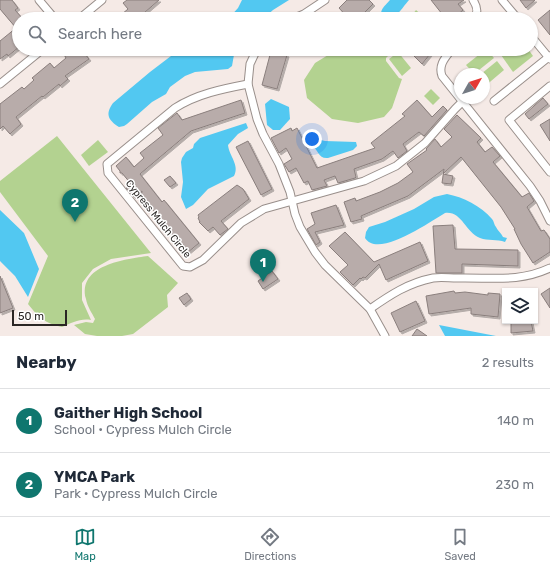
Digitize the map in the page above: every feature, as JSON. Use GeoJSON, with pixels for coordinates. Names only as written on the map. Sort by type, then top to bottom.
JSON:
{"type":"FeatureCollection","features":[{"type":"Feature","properties":{"kind":"street"},"geometry":{"type":"LineString","coordinates":[[40,0],[49,12]]}},
{"type":"Feature","properties":{"kind":"street"},"geometry":{"type":"LineString","coordinates":[[87,12],[102,0]]}},
{"type":"Feature","properties":{"kind":"street"},"geometry":{"type":"LineString","coordinates":[[307,12],[325,0]]}},
{"type":"Feature","properties":{"kind":"street"},"geometry":{"type":"LineString","coordinates":[[472,0],[477,5],[477,12]]}},
{"type":"Feature","properties":{"kind":"street"},"geometry":{"type":"LineString","coordinates":[[502,0],[512,12]]}},
{"type":"Feature","properties":{"kind":"street"},"geometry":{"type":"LineString","coordinates":[[494,101],[550,58],[538,44]]}},
{"type":"Feature","properties":{"kind":"street"},"geometry":{"type":"LineString","coordinates":[[0,84],[34,56]]}},
{"type":"Feature","properties":{"kind":"street"},"geometry":{"type":"LineString","coordinates":[[254,56],[250,64],[248,84],[256,119],[279,164],[300,227],[315,252],[325,265],[370,309],[385,336]]}},
{"type":"Feature","properties":{"kind":"street"},"geometry":{"type":"LineString","coordinates":[[447,56],[441,64],[440,71],[454,92]]}},
{"type":"Feature","properties":{"kind":"street","name":"Cypress Mulch Circle"},"geometry":{"type":"LineString","coordinates":[[248,84],[213,91],[184,102],[109,162],[107,168],[108,173],[178,262],[183,266],[190,267],[203,260],[241,223],[264,209],[292,200],[364,182],[396,166],[425,143],[460,104]]}},
{"type":"Feature","properties":{"kind":"street"},"geometry":{"type":"LineString","coordinates":[[550,86],[509,120],[550,172]]}},
{"type":"Feature","properties":{"kind":"street"},"geometry":{"type":"LineString","coordinates":[[464,104],[530,186],[540,201],[550,221]]}},
{"type":"Feature","properties":{"kind":"street"},"geometry":{"type":"LineString","coordinates":[[370,309],[395,291],[428,279],[510,279],[524,277],[550,268]]}},
{"type":"Feature","properties":{"kind":"green space"},"geometry":{"type":"Polygon","coordinates":[[[326,56],[388,56],[386,61],[399,78],[402,79],[392,108],[384,117],[358,123],[332,119],[307,98],[304,80],[315,63],[326,56]]]}},
{"type":"Feature","properties":{"kind":"green space"},"geometry":{"type":"Polygon","coordinates":[[[393,56],[401,56],[411,68],[402,76],[389,59],[393,56]]]}},
{"type":"Feature","properties":{"kind":"green space"},"geometry":{"type":"Polygon","coordinates":[[[477,56],[492,56],[494,58],[482,68],[469,68],[466,65],[477,56]]]}},
{"type":"Feature","properties":{"kind":"green space"},"geometry":{"type":"Polygon","coordinates":[[[502,56],[533,56],[513,72],[502,56]]]}},
{"type":"Feature","properties":{"kind":"green space"},"geometry":{"type":"Polygon","coordinates":[[[497,61],[504,70],[490,82],[490,68],[488,68],[497,61]]]}},
{"type":"Feature","properties":{"kind":"green space"},"geometry":{"type":"Polygon","coordinates":[[[431,89],[440,98],[433,105],[424,96],[431,89]]]}},
{"type":"Feature","properties":{"kind":"green space"},"geometry":{"type":"Polygon","coordinates":[[[57,136],[151,253],[111,259],[93,269],[82,283],[82,300],[91,320],[80,320],[62,327],[51,324],[43,319],[28,304],[48,256],[0,192],[0,181],[57,136]]]}},
{"type":"Feature","properties":{"kind":"green space"},"geometry":{"type":"Polygon","coordinates":[[[98,140],[108,152],[89,166],[81,155],[98,140]]]}},
{"type":"Feature","properties":{"kind":"green space"},"geometry":{"type":"Polygon","coordinates":[[[148,256],[178,283],[167,295],[168,307],[133,334],[122,336],[97,336],[85,334],[74,325],[86,322],[93,323],[95,319],[88,307],[85,288],[89,278],[96,271],[116,262],[148,256]]]}},
{"type":"Feature","properties":{"kind":"water"},"geometry":{"type":"Polygon","coordinates":[[[242,0],[289,0],[271,12],[234,12],[242,0]]]}},
{"type":"Feature","properties":{"kind":"water"},"geometry":{"type":"Polygon","coordinates":[[[390,0],[409,0],[399,12],[382,12],[390,0]]]}},
{"type":"Feature","properties":{"kind":"water"},"geometry":{"type":"Polygon","coordinates":[[[171,56],[234,56],[232,66],[228,69],[195,72],[185,76],[170,87],[166,94],[152,102],[127,124],[119,127],[110,119],[108,114],[109,110],[113,103],[171,56]]]}},
{"type":"Feature","properties":{"kind":"water"},"geometry":{"type":"Polygon","coordinates":[[[271,99],[289,107],[290,119],[280,130],[273,130],[267,125],[265,104],[271,99]]]}},
{"type":"Feature","properties":{"kind":"water"},"geometry":{"type":"Polygon","coordinates":[[[246,123],[248,128],[238,134],[228,145],[236,168],[234,176],[208,189],[193,205],[186,209],[181,197],[183,182],[181,162],[186,152],[193,148],[194,144],[200,138],[246,123]]]}},
{"type":"Feature","properties":{"kind":"water"},"geometry":{"type":"Polygon","coordinates":[[[315,137],[325,141],[356,142],[357,146],[353,150],[325,158],[320,156],[312,146],[313,144],[311,140],[315,137]]]}},
{"type":"Feature","properties":{"kind":"water"},"geometry":{"type":"Polygon","coordinates":[[[447,194],[459,197],[477,206],[488,214],[503,237],[507,238],[505,242],[480,238],[471,231],[460,218],[451,213],[445,213],[417,230],[392,241],[381,244],[372,243],[365,238],[369,227],[385,222],[414,209],[434,197],[447,194]]]}},
{"type":"Feature","properties":{"kind":"water"},"geometry":{"type":"Polygon","coordinates":[[[0,210],[24,233],[39,269],[28,297],[15,276],[0,261],[0,210]]]}},
{"type":"Feature","properties":{"kind":"water"},"geometry":{"type":"Polygon","coordinates":[[[439,325],[496,336],[445,336],[439,325]]]}},
{"type":"Feature","properties":{"kind":"building"},"geometry":{"type":"Polygon","coordinates":[[[0,0],[12,0],[18,8],[15,10],[17,12],[12,12],[12,23],[0,9],[0,0]]]}},
{"type":"Feature","properties":{"kind":"building"},"geometry":{"type":"Polygon","coordinates":[[[127,0],[159,0],[145,12],[124,12],[128,9],[123,3],[127,0]]]}},
{"type":"Feature","properties":{"kind":"building"},"geometry":{"type":"Polygon","coordinates":[[[347,0],[369,0],[373,4],[365,12],[343,12],[339,8],[347,0]]]}},
{"type":"Feature","properties":{"kind":"building"},"geometry":{"type":"Polygon","coordinates":[[[431,0],[464,0],[458,4],[463,10],[461,12],[440,12],[431,0]]]}},
{"type":"Feature","properties":{"kind":"building"},"geometry":{"type":"Polygon","coordinates":[[[520,0],[535,0],[526,8],[520,0]]]}},
{"type":"Feature","properties":{"kind":"building"},"geometry":{"type":"Polygon","coordinates":[[[550,10],[550,35],[538,20],[550,10]]]}},
{"type":"Feature","properties":{"kind":"building"},"geometry":{"type":"Polygon","coordinates":[[[12,31],[12,53],[0,59],[0,41],[12,31]]]}},
{"type":"Feature","properties":{"kind":"building"},"geometry":{"type":"Polygon","coordinates":[[[65,56],[87,56],[89,59],[65,76],[68,79],[60,86],[59,84],[16,117],[21,124],[10,134],[3,126],[0,129],[0,104],[22,87],[24,89],[34,80],[32,78],[50,63],[54,68],[66,58],[65,56]]]}},
{"type":"Feature","properties":{"kind":"building"},"geometry":{"type":"Polygon","coordinates":[[[270,56],[287,56],[277,89],[262,85],[270,56]]]}},
{"type":"Feature","properties":{"kind":"building"},"geometry":{"type":"Polygon","coordinates":[[[414,56],[428,56],[422,64],[414,56]]]}},
{"type":"Feature","properties":{"kind":"building"},"geometry":{"type":"Polygon","coordinates":[[[543,98],[548,104],[529,119],[525,114],[543,98]]]}},
{"type":"Feature","properties":{"kind":"building"},"geometry":{"type":"Polygon","coordinates":[[[241,100],[245,113],[191,131],[140,174],[162,202],[164,200],[199,243],[187,253],[148,204],[141,199],[142,191],[134,197],[126,188],[131,184],[122,173],[120,173],[116,166],[126,157],[134,167],[144,158],[140,153],[163,135],[158,128],[177,113],[182,120],[241,100]]]}},
{"type":"Feature","properties":{"kind":"building"},"geometry":{"type":"Polygon","coordinates":[[[417,100],[432,117],[443,106],[447,110],[424,136],[419,132],[403,144],[407,151],[398,158],[393,151],[382,159],[354,169],[355,178],[338,183],[335,176],[324,180],[327,186],[312,190],[308,181],[304,183],[296,168],[289,172],[284,164],[292,159],[286,148],[279,153],[271,138],[291,128],[292,131],[297,128],[317,168],[375,148],[371,143],[405,116],[402,114],[417,100]]]}},
{"type":"Feature","properties":{"kind":"building"},"geometry":{"type":"Polygon","coordinates":[[[457,115],[481,138],[477,142],[485,152],[492,147],[500,156],[493,162],[522,197],[529,193],[534,201],[527,207],[541,231],[544,230],[550,239],[550,252],[533,263],[521,244],[515,229],[501,207],[461,157],[443,174],[444,169],[408,196],[361,216],[362,219],[351,222],[344,202],[355,198],[356,201],[380,192],[398,183],[413,172],[407,164],[427,150],[426,149],[435,139],[441,147],[452,137],[444,129],[457,115]]]}},
{"type":"Feature","properties":{"kind":"building"},"geometry":{"type":"Polygon","coordinates":[[[550,119],[550,141],[540,125],[550,119]]]}},
{"type":"Feature","properties":{"kind":"building"},"geometry":{"type":"Polygon","coordinates":[[[248,141],[272,189],[261,195],[236,147],[248,141]]]}},
{"type":"Feature","properties":{"kind":"building"},"geometry":{"type":"Polygon","coordinates":[[[443,174],[453,176],[451,184],[442,183],[443,174]]]}},
{"type":"Feature","properties":{"kind":"building"},"geometry":{"type":"Polygon","coordinates":[[[170,176],[176,183],[170,187],[164,180],[170,176]]]}},
{"type":"Feature","properties":{"kind":"building"},"geometry":{"type":"Polygon","coordinates":[[[237,185],[243,189],[249,199],[221,221],[228,229],[220,235],[213,227],[208,231],[199,222],[198,215],[237,185]]]}},
{"type":"Feature","properties":{"kind":"building"},"geometry":{"type":"Polygon","coordinates":[[[336,205],[344,225],[315,232],[320,242],[316,245],[307,229],[315,224],[311,213],[336,205]]]}},
{"type":"Feature","properties":{"kind":"building"},"geometry":{"type":"Polygon","coordinates":[[[453,225],[455,249],[518,250],[518,266],[462,264],[462,273],[436,273],[433,226],[453,225]]]}},
{"type":"Feature","properties":{"kind":"building"},"geometry":{"type":"Polygon","coordinates":[[[345,232],[374,262],[420,242],[428,261],[386,280],[379,264],[365,278],[360,278],[353,285],[340,272],[348,265],[329,246],[345,232]]]}},
{"type":"Feature","properties":{"kind":"building"},"geometry":{"type":"Polygon","coordinates":[[[272,271],[278,279],[263,289],[258,281],[272,271]]]}},
{"type":"Feature","properties":{"kind":"building"},"geometry":{"type":"Polygon","coordinates":[[[0,276],[13,308],[0,313],[0,276]]]}},
{"type":"Feature","properties":{"kind":"building"},"geometry":{"type":"Polygon","coordinates":[[[550,288],[550,308],[541,294],[550,288]]]}},
{"type":"Feature","properties":{"kind":"building"},"geometry":{"type":"Polygon","coordinates":[[[454,291],[455,293],[465,292],[488,295],[488,293],[500,294],[498,317],[471,314],[471,308],[429,314],[426,296],[454,291]]]}},
{"type":"Feature","properties":{"kind":"building"},"geometry":{"type":"Polygon","coordinates":[[[187,293],[191,299],[184,305],[179,298],[187,293]]]}},
{"type":"Feature","properties":{"kind":"building"},"geometry":{"type":"Polygon","coordinates":[[[416,301],[425,321],[400,332],[391,313],[416,301]]]}},
{"type":"Feature","properties":{"kind":"building"},"geometry":{"type":"Polygon","coordinates":[[[511,324],[532,324],[533,331],[511,333],[511,324]]]}},
{"type":"Feature","properties":{"kind":"building"},"geometry":{"type":"Polygon","coordinates":[[[417,329],[427,336],[412,336],[417,329]]]}},
{"type":"Feature","properties":{"kind":"place","name":"YMCA Park"},"geometry":{"type":"Point","coordinates":[75,222]}},
{"type":"Feature","properties":{"kind":"place","name":"Gaither High School"},"geometry":{"type":"Point","coordinates":[263,282]}}]}
